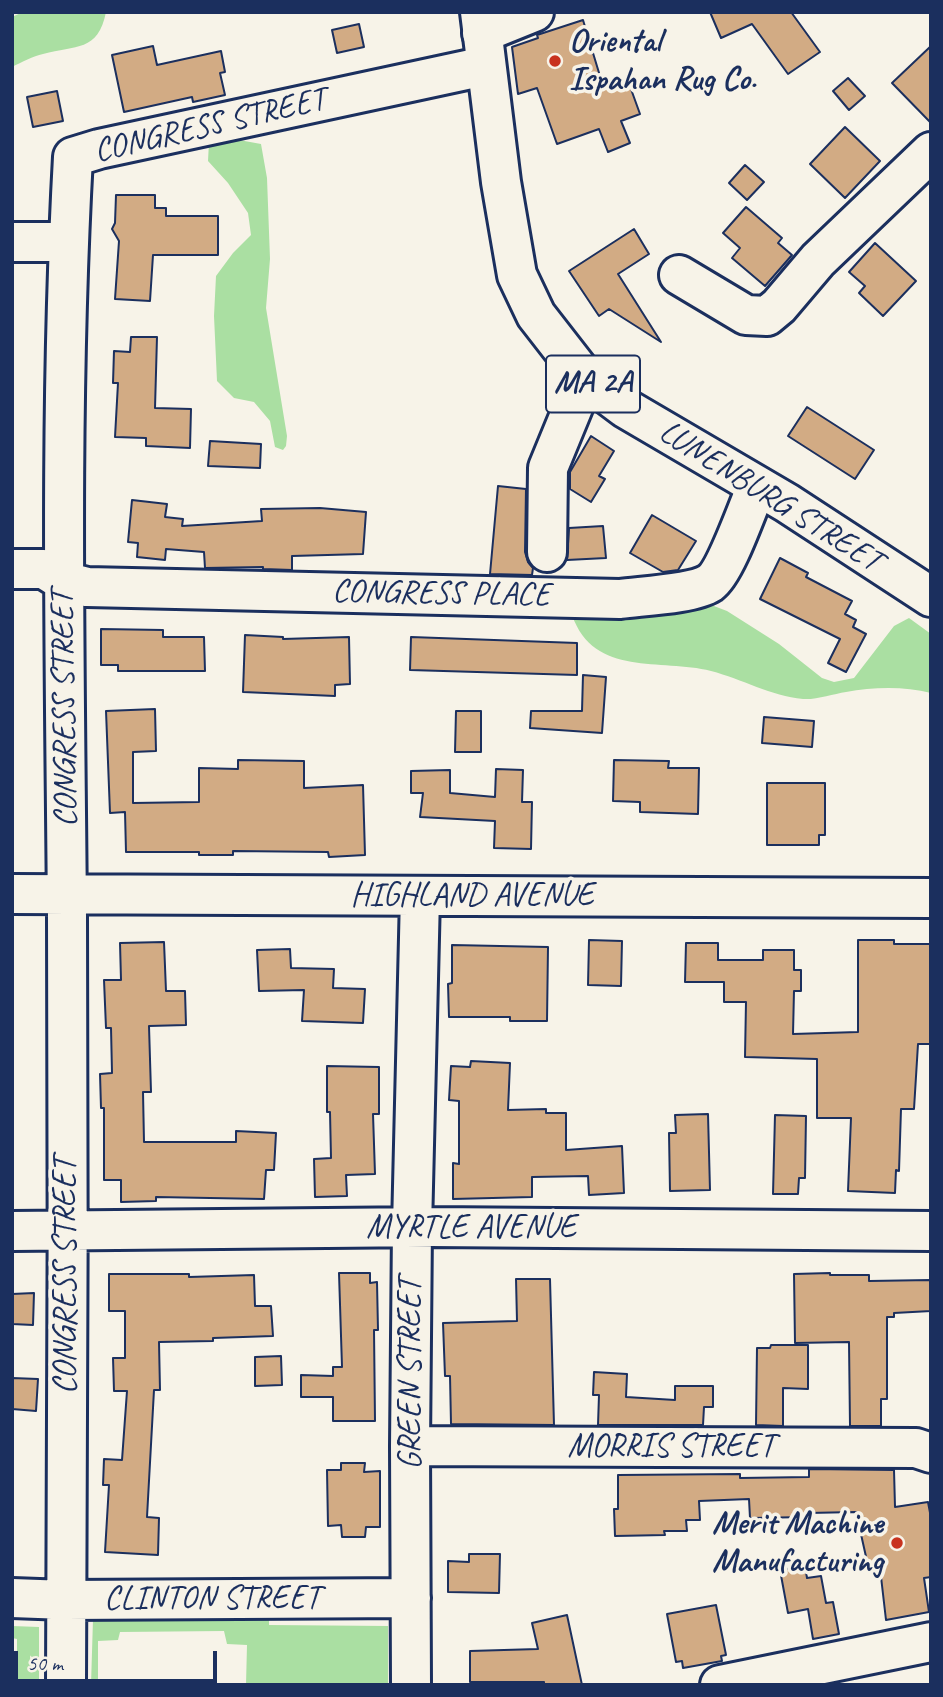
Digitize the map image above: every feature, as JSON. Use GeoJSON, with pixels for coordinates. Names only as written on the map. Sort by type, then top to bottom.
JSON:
{"type":"FeatureCollection","features":[{"type":"Feature","properties":{"kind":"street"},"geometry":{"type":"LineString","coordinates":[[483,37],[534,12]]}},
{"type":"Feature","properties":{"kind":"street","name":"CONGRESS STREET"},"geometry":{"type":"LineString","coordinates":[[65,1685],[67,1231],[63,581],[68,242],[73,157],[483,37]]}},
{"type":"Feature","properties":{"kind":"street","name":"LUNENBURG STREET"},"geometry":{"type":"LineString","coordinates":[[483,37],[517,275],[536,315],[585,378],[625,408],[757,486],[931,597]]}},
{"type":"Feature","properties":{"kind":"street"},"geometry":{"type":"LineString","coordinates":[[678,275],[746,314],[767,316],[779,306],[818,260],[929,157]]}},
{"type":"Feature","properties":{"kind":"street"},"geometry":{"type":"LineString","coordinates":[[12,242],[68,242]]}},
{"type":"Feature","properties":{"kind":"street"},"geometry":{"type":"LineString","coordinates":[[547,552],[548,468],[585,378]]}},
{"type":"Feature","properties":{"kind":"street","name":"CONGRESS PLACE"},"geometry":{"type":"LineString","coordinates":[[12,569],[44,569],[63,581],[87,587],[620,599],[687,590],[711,583],[718,575],[757,486]]}},
{"type":"Feature","properties":{"kind":"street","name":"HIGHLAND AVENUE"},"geometry":{"type":"LineString","coordinates":[[12,894],[931,898]]}},
{"type":"Feature","properties":{"kind":"street","name":"GREEN STREET"},"geometry":{"type":"LineString","coordinates":[[411,1685],[412,1228],[421,896]]}},
{"type":"Feature","properties":{"kind":"street","name":"MYRTLE AVENUE"},"geometry":{"type":"LineString","coordinates":[[12,1231],[412,1228],[931,1231]]}},
{"type":"Feature","properties":{"kind":"street","name":"MORRIS STREET"},"geometry":{"type":"LineString","coordinates":[[410,1446],[916,1448],[931,1453]]}},
{"type":"Feature","properties":{"kind":"street","name":"CLINTON STREET"},"geometry":{"type":"LineString","coordinates":[[12,1598],[411,1598]]}},
{"type":"Feature","properties":{"kind":"street"},"geometry":{"type":"LineString","coordinates":[[720,1685],[931,1642]]}},
{"type":"Feature","properties":{"kind":"green space"},"geometry":{"type":"Polygon","coordinates":[[[23,12],[106,12],[97,34],[84,45],[35,56],[12,67],[12,17],[23,12]]]}},
{"type":"Feature","properties":{"kind":"green space"},"geometry":{"type":"Polygon","coordinates":[[[239,140],[261,144],[267,178],[270,259],[266,308],[287,436],[283,450],[275,447],[270,421],[254,402],[234,398],[217,381],[214,316],[216,276],[251,235],[248,213],[228,183],[208,161],[209,142],[239,140]]]}},
{"type":"Feature","properties":{"kind":"green space"},"geometry":{"type":"Polygon","coordinates":[[[706,603],[727,611],[779,644],[822,678],[834,682],[854,678],[894,626],[909,618],[931,634],[931,693],[878,688],[813,699],[791,697],[711,671],[631,662],[612,657],[596,648],[582,635],[572,615],[706,603]]]}},
{"type":"Feature","properties":{"kind":"green space"},"geometry":{"type":"Polygon","coordinates":[[[269,1618],[269,1625],[388,1626],[388,1685],[246,1685],[247,1645],[227,1644],[224,1631],[120,1632],[118,1640],[98,1641],[98,1685],[91,1685],[93,1619],[269,1618]]]}},
{"type":"Feature","properties":{"kind":"green space"},"geometry":{"type":"Polygon","coordinates":[[[12,1626],[39,1627],[39,1685],[12,1685],[12,1682],[17,1681],[17,1639],[12,1638],[12,1626]]]}},
{"type":"Feature","properties":{"kind":"building"},"geometry":{"type":"Polygon","coordinates":[[[710,12],[791,12],[820,52],[788,74],[752,24],[721,38],[710,12]]]}},
{"type":"Feature","properties":{"kind":"building"},"geometry":{"type":"Polygon","coordinates":[[[583,20],[603,86],[627,78],[640,114],[621,121],[630,143],[608,152],[599,129],[557,144],[537,88],[518,94],[512,47],[538,38],[537,35],[583,20]]]}},
{"type":"Feature","properties":{"kind":"building"},"geometry":{"type":"Polygon","coordinates":[[[359,24],[364,47],[337,53],[332,30],[359,24]]]}},
{"type":"Feature","properties":{"kind":"building"},"geometry":{"type":"Polygon","coordinates":[[[153,46],[157,65],[221,51],[225,72],[220,73],[225,95],[193,102],[192,97],[124,112],[112,55],[153,46]]]}},
{"type":"Feature","properties":{"kind":"building"},"geometry":{"type":"Polygon","coordinates":[[[931,46],[931,123],[892,83],[931,46]]]}},
{"type":"Feature","properties":{"kind":"building"},"geometry":{"type":"Polygon","coordinates":[[[848,78],[865,96],[849,110],[833,91],[848,78]]]}},
{"type":"Feature","properties":{"kind":"building"},"geometry":{"type":"Polygon","coordinates":[[[57,91],[63,121],[33,127],[27,97],[57,91]]]}},
{"type":"Feature","properties":{"kind":"building"},"geometry":{"type":"Polygon","coordinates":[[[845,127],[880,161],[845,198],[810,164],[845,127]]]}},
{"type":"Feature","properties":{"kind":"building"},"geometry":{"type":"Polygon","coordinates":[[[745,165],[764,182],[747,200],[729,183],[745,165]]]}},
{"type":"Feature","properties":{"kind":"building"},"geometry":{"type":"Polygon","coordinates":[[[116,195],[155,195],[155,208],[166,208],[166,216],[218,216],[218,255],[153,255],[150,301],[115,299],[119,241],[112,229],[115,223],[116,195]]]}},
{"type":"Feature","properties":{"kind":"building"},"geometry":{"type":"Polygon","coordinates":[[[746,207],[782,238],[778,243],[792,255],[765,286],[732,258],[740,248],[723,233],[746,207]]]}},
{"type":"Feature","properties":{"kind":"building"},"geometry":{"type":"Polygon","coordinates":[[[634,229],[649,254],[618,274],[661,342],[609,309],[599,316],[569,271],[634,229]]]}},
{"type":"Feature","properties":{"kind":"building"},"geometry":{"type":"Polygon","coordinates":[[[875,243],[916,281],[883,316],[859,293],[865,286],[849,272],[875,243]]]}},
{"type":"Feature","properties":{"kind":"building"},"geometry":{"type":"Polygon","coordinates":[[[131,337],[157,337],[155,408],[191,409],[190,448],[146,446],[146,438],[115,437],[118,383],[113,383],[114,351],[130,352],[131,337]]]}},
{"type":"Feature","properties":{"kind":"building"},"geometry":{"type":"Polygon","coordinates":[[[807,407],[874,450],[855,479],[788,436],[807,407]]]}},
{"type":"Feature","properties":{"kind":"building"},"geometry":{"type":"Polygon","coordinates":[[[591,436],[614,451],[599,476],[605,479],[591,502],[570,489],[570,472],[591,436]]]}},
{"type":"Feature","properties":{"kind":"building"},"geometry":{"type":"Polygon","coordinates":[[[210,441],[261,444],[260,468],[208,466],[210,441]]]}},
{"type":"Feature","properties":{"kind":"building"},"geometry":{"type":"Polygon","coordinates":[[[498,486],[526,489],[525,552],[533,568],[532,575],[490,574],[498,486]]]}},
{"type":"Feature","properties":{"kind":"building"},"geometry":{"type":"Polygon","coordinates":[[[132,500],[167,504],[165,517],[183,519],[182,526],[262,521],[261,509],[320,508],[366,512],[363,554],[292,556],[292,570],[263,567],[205,568],[204,552],[166,549],[165,560],[137,557],[138,543],[128,542],[132,500]]]}},
{"type":"Feature","properties":{"kind":"building"},"geometry":{"type":"Polygon","coordinates":[[[652,515],[696,541],[678,570],[663,572],[630,553],[652,515]]]}},
{"type":"Feature","properties":{"kind":"building"},"geometry":{"type":"Polygon","coordinates":[[[603,526],[606,558],[567,560],[569,528],[603,526]]]}},
{"type":"Feature","properties":{"kind":"building"},"geometry":{"type":"Polygon","coordinates":[[[780,558],[808,573],[806,577],[852,601],[845,614],[856,620],[853,627],[866,634],[846,672],[828,663],[840,639],[760,599],[780,558]]]}},
{"type":"Feature","properties":{"kind":"building"},"geometry":{"type":"Polygon","coordinates":[[[101,629],[163,630],[163,637],[204,637],[205,671],[118,671],[118,665],[101,665],[101,629]]]}},
{"type":"Feature","properties":{"kind":"building"},"geometry":{"type":"Polygon","coordinates":[[[245,635],[283,639],[349,637],[350,684],[335,685],[335,696],[243,692],[245,635]]]}},
{"type":"Feature","properties":{"kind":"building"},"geometry":{"type":"Polygon","coordinates":[[[411,637],[577,643],[577,675],[410,670],[411,637]]]}},
{"type":"Feature","properties":{"kind":"building"},"geometry":{"type":"Polygon","coordinates":[[[583,675],[606,677],[602,733],[530,728],[531,711],[582,711],[583,675]]]}},
{"type":"Feature","properties":{"kind":"building"},"geometry":{"type":"Polygon","coordinates":[[[155,709],[156,751],[133,752],[133,803],[199,802],[199,768],[238,769],[238,760],[304,761],[304,788],[363,785],[365,855],[329,857],[328,852],[233,851],[233,855],[199,855],[199,852],[126,852],[125,812],[110,813],[106,711],[155,709]]]}},
{"type":"Feature","properties":{"kind":"building"},"geometry":{"type":"Polygon","coordinates":[[[456,711],[481,711],[481,752],[455,752],[456,711]]]}},
{"type":"Feature","properties":{"kind":"building"},"geometry":{"type":"Polygon","coordinates":[[[764,717],[814,721],[812,747],[762,743],[764,717]]]}},
{"type":"Feature","properties":{"kind":"building"},"geometry":{"type":"Polygon","coordinates":[[[614,760],[669,761],[668,768],[699,768],[698,814],[640,812],[640,802],[613,801],[614,760]]]}},
{"type":"Feature","properties":{"kind":"building"},"geometry":{"type":"Polygon","coordinates":[[[496,769],[523,770],[522,802],[532,802],[531,849],[494,848],[495,821],[420,817],[423,793],[411,793],[411,771],[450,770],[450,793],[495,797],[496,769]]]}},
{"type":"Feature","properties":{"kind":"building"},"geometry":{"type":"Polygon","coordinates":[[[767,783],[825,783],[825,835],[819,835],[819,845],[767,845],[767,783]]]}},
{"type":"Feature","properties":{"kind":"building"},"geometry":{"type":"Polygon","coordinates":[[[589,940],[622,941],[621,986],[588,985],[589,940]]]}},
{"type":"Feature","properties":{"kind":"building"},"geometry":{"type":"Polygon","coordinates":[[[858,940],[931,944],[931,1044],[918,1044],[914,1109],[901,1109],[899,1171],[896,1170],[895,1193],[848,1191],[851,1118],[817,1118],[817,1059],[745,1057],[746,1002],[724,1002],[724,982],[685,982],[686,943],[718,943],[718,960],[763,960],[763,950],[794,950],[794,970],[801,970],[801,991],[794,991],[793,1034],[858,1032],[858,940]]]}},
{"type":"Feature","properties":{"kind":"building"},"geometry":{"type":"Polygon","coordinates":[[[164,942],[166,991],[185,991],[186,1025],[149,1026],[151,1092],[143,1092],[144,1142],[236,1142],[236,1131],[276,1133],[274,1170],[266,1170],[264,1199],[156,1197],[156,1201],[121,1202],[121,1180],[104,1180],[104,1108],[101,1108],[100,1074],[112,1073],[111,1028],[106,1028],[104,980],[121,980],[120,943],[164,942]]]}},
{"type":"Feature","properties":{"kind":"building"},"geometry":{"type":"Polygon","coordinates":[[[452,945],[548,947],[547,1021],[510,1021],[510,1017],[449,1017],[448,984],[452,983],[452,945]]]}},
{"type":"Feature","properties":{"kind":"building"},"geometry":{"type":"Polygon","coordinates":[[[290,949],[291,968],[334,969],[333,988],[365,989],[363,1023],[302,1021],[304,990],[259,991],[257,950],[290,949]]]}},
{"type":"Feature","properties":{"kind":"building"},"geometry":{"type":"Polygon","coordinates":[[[471,1061],[510,1063],[508,1110],[546,1109],[546,1113],[566,1113],[566,1150],[622,1146],[624,1193],[589,1195],[588,1176],[532,1177],[532,1197],[453,1199],[453,1163],[459,1164],[459,1101],[449,1100],[451,1066],[470,1067],[471,1061]]]}},
{"type":"Feature","properties":{"kind":"building"},"geometry":{"type":"Polygon","coordinates":[[[327,1066],[379,1067],[379,1114],[373,1114],[375,1174],[346,1175],[347,1196],[315,1197],[314,1159],[331,1158],[327,1066]]]}},
{"type":"Feature","properties":{"kind":"building"},"geometry":{"type":"Polygon","coordinates":[[[708,1114],[710,1190],[670,1191],[669,1133],[676,1133],[675,1115],[708,1114]]]}},
{"type":"Feature","properties":{"kind":"building"},"geometry":{"type":"Polygon","coordinates":[[[775,1115],[806,1116],[805,1178],[799,1178],[798,1194],[773,1194],[775,1115]]]}},
{"type":"Feature","properties":{"kind":"building"},"geometry":{"type":"Polygon","coordinates":[[[339,1273],[370,1273],[370,1283],[377,1282],[378,1330],[374,1330],[375,1421],[333,1421],[333,1397],[301,1397],[301,1375],[333,1376],[333,1367],[342,1367],[339,1273]]]}},
{"type":"Feature","properties":{"kind":"building"},"geometry":{"type":"Polygon","coordinates":[[[109,1274],[189,1274],[189,1277],[254,1275],[255,1306],[271,1306],[273,1336],[159,1342],[160,1390],[154,1390],[147,1517],[159,1518],[158,1555],[105,1552],[109,1485],[103,1485],[104,1459],[122,1460],[127,1391],[114,1391],[113,1358],[125,1358],[125,1311],[109,1311],[109,1274]]]}},
{"type":"Feature","properties":{"kind":"building"},"geometry":{"type":"Polygon","coordinates":[[[794,1274],[869,1275],[869,1281],[931,1280],[931,1311],[894,1313],[894,1317],[887,1317],[887,1399],[881,1399],[881,1426],[850,1426],[849,1342],[795,1343],[794,1274]]]}},
{"type":"Feature","properties":{"kind":"building"},"geometry":{"type":"Polygon","coordinates":[[[516,1279],[550,1279],[554,1425],[451,1424],[450,1376],[445,1376],[443,1323],[517,1321],[516,1279]]]}},
{"type":"Feature","properties":{"kind":"building"},"geometry":{"type":"Polygon","coordinates":[[[34,1293],[33,1325],[12,1324],[12,1294],[34,1293]]]}},
{"type":"Feature","properties":{"kind":"building"},"geometry":{"type":"Polygon","coordinates":[[[771,1345],[808,1345],[808,1389],[783,1388],[783,1426],[756,1425],[757,1348],[770,1348],[771,1345]]]}},
{"type":"Feature","properties":{"kind":"building"},"geometry":{"type":"Polygon","coordinates":[[[281,1356],[282,1385],[255,1386],[255,1357],[281,1356]]]}},
{"type":"Feature","properties":{"kind":"building"},"geometry":{"type":"Polygon","coordinates":[[[594,1372],[627,1374],[626,1397],[675,1400],[675,1386],[713,1386],[713,1407],[704,1407],[703,1425],[598,1425],[599,1395],[593,1395],[594,1372]]]}},
{"type":"Feature","properties":{"kind":"building"},"geometry":{"type":"Polygon","coordinates":[[[12,1378],[38,1379],[36,1411],[12,1409],[12,1378]]]}},
{"type":"Feature","properties":{"kind":"building"},"geometry":{"type":"Polygon","coordinates":[[[341,1463],[365,1463],[364,1472],[380,1471],[380,1527],[366,1527],[365,1537],[342,1537],[341,1525],[328,1526],[327,1470],[341,1470],[341,1463]]]}},
{"type":"Feature","properties":{"kind":"building","name":"Merit Machine Manufacturing"},"geometry":{"type":"Polygon","coordinates":[[[809,1469],[894,1470],[895,1507],[928,1502],[931,1518],[931,1577],[924,1578],[929,1612],[886,1620],[880,1568],[869,1570],[856,1512],[808,1513],[808,1517],[750,1518],[749,1499],[699,1501],[700,1520],[686,1520],[687,1531],[664,1531],[665,1535],[615,1536],[614,1509],[618,1509],[618,1475],[740,1474],[740,1478],[809,1477],[809,1469]]]}},
{"type":"Feature","properties":{"kind":"building"},"geometry":{"type":"Polygon","coordinates":[[[469,1554],[500,1554],[499,1593],[448,1592],[448,1561],[469,1562],[469,1554]]]}},
{"type":"Feature","properties":{"kind":"building"},"geometry":{"type":"Polygon","coordinates":[[[805,1566],[807,1578],[821,1576],[826,1603],[833,1602],[839,1634],[813,1639],[808,1609],[788,1613],[780,1570],[805,1566]]]}},
{"type":"Feature","properties":{"kind":"building"},"geometry":{"type":"Polygon","coordinates":[[[716,1605],[726,1655],[721,1656],[722,1661],[683,1668],[682,1661],[676,1662],[667,1614],[716,1605]]]}},
{"type":"Feature","properties":{"kind":"building"},"geometry":{"type":"Polygon","coordinates":[[[567,1615],[582,1685],[470,1682],[470,1651],[538,1649],[532,1623],[567,1615]]]}},
{"type":"Feature","properties":{"kind":"place","name":"Oriental Ispahan Rug Co."},"geometry":{"type":"Point","coordinates":[555,61]}},
{"type":"Feature","properties":{"kind":"place","name":"Merit Machine Manufacturing"},"geometry":{"type":"Point","coordinates":[897,1543]}}]}
